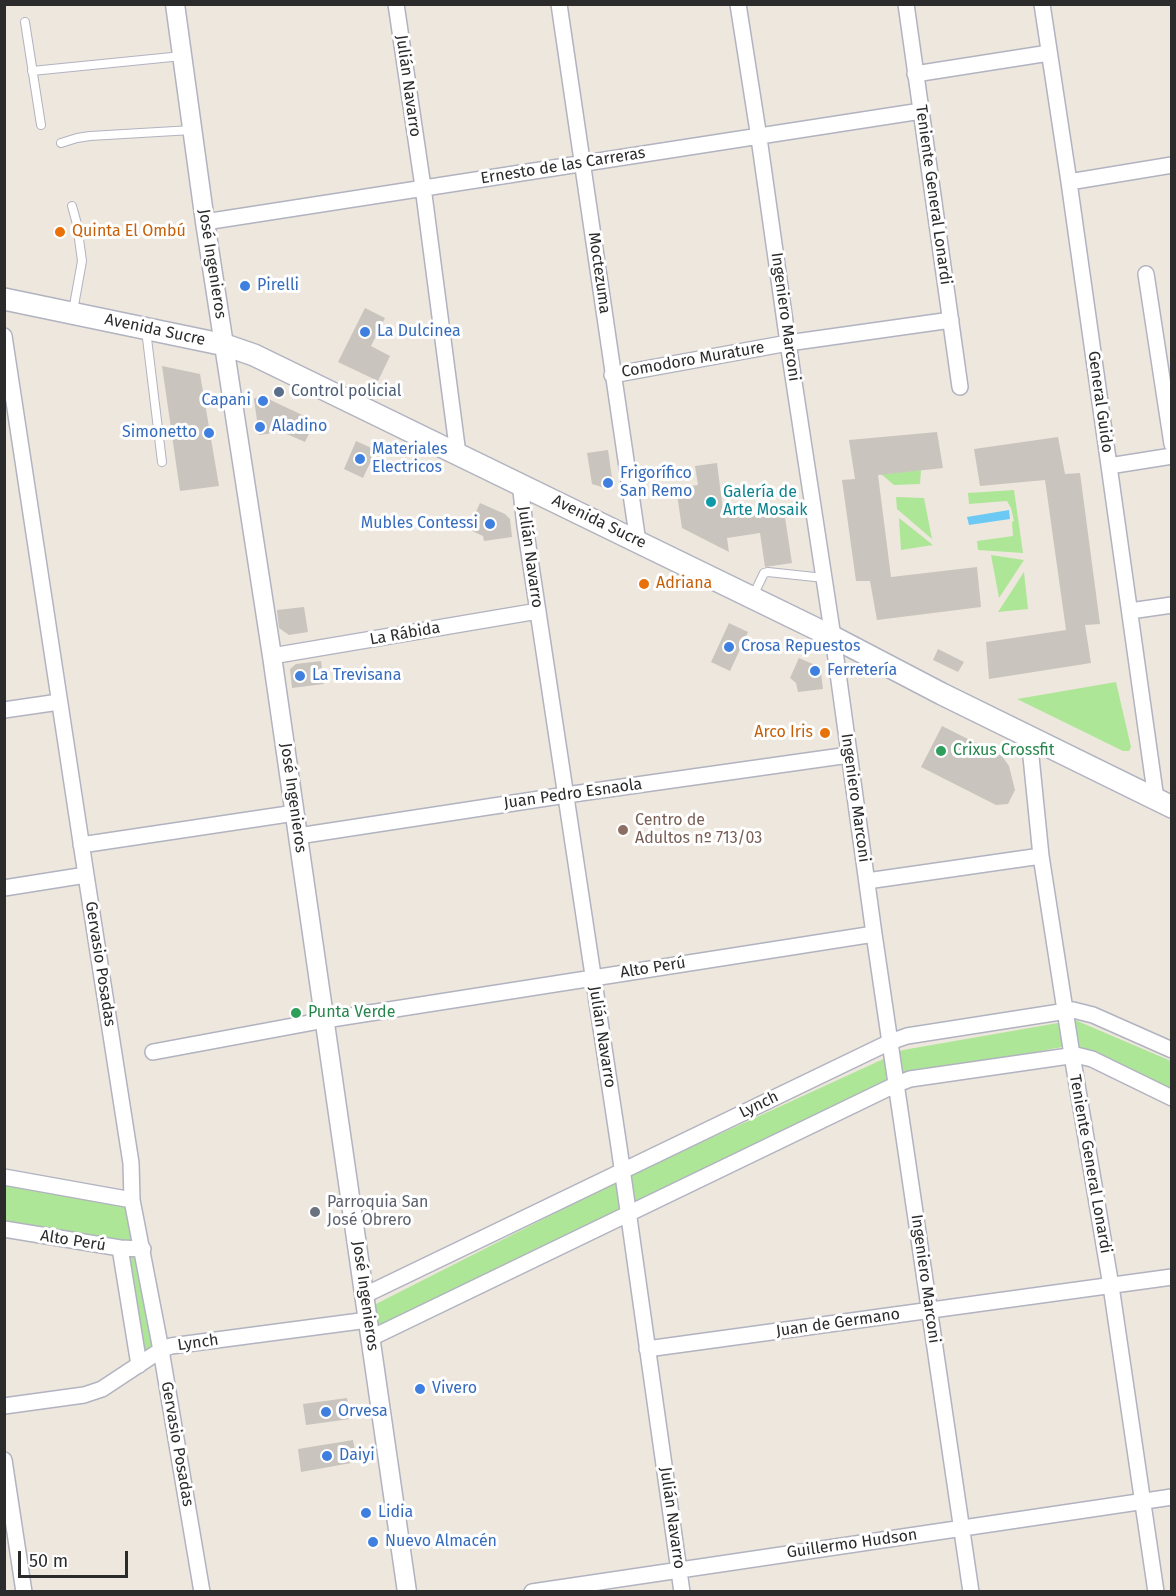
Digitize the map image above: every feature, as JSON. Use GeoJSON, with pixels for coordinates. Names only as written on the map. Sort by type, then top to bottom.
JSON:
{"type":"FeatureCollection","features":[{"type":"Feature","properties":{"kind":"main road","name":"Avenida Sucre"},"geometry":{"type":"LineString","coordinates":[[4,299],[225,345],[254,355],[752,597],[1164,803]]}},
{"type":"Feature","properties":{"kind":"street","name":"José Ingenieros"},"geometry":{"type":"LineString","coordinates":[[175,4],[205,222],[272,657],[407,1592]]}},
{"type":"Feature","properties":{"kind":"street","name":"Julián Navarro"},"geometry":{"type":"LineString","coordinates":[[396,4],[458,454]]}},
{"type":"Feature","properties":{"kind":"street","name":"Moctezuma"},"geometry":{"type":"LineString","coordinates":[[559,4],[638,542]]}},
{"type":"Feature","properties":{"kind":"street","name":"Ingeniero Marconi"},"geometry":{"type":"LineString","coordinates":[[738,4],[833,637],[971,1592]]}},
{"type":"Feature","properties":{"kind":"street","name":"Teniente General Lonardi"},"geometry":{"type":"LineString","coordinates":[[906,4],[960,387]]}},
{"type":"Feature","properties":{"kind":"street","name":"General Guido"},"geometry":{"type":"LineString","coordinates":[[1042,4],[1130,611],[1164,803]]}},
{"type":"Feature","properties":{"kind":"street"},"geometry":{"type":"LineString","coordinates":[[915,74],[1049,53]]}},
{"type":"Feature","properties":{"kind":"street","name":"Ernesto de las Carreras"},"geometry":{"type":"LineString","coordinates":[[205,222],[759,138],[921,111]]}},
{"type":"Feature","properties":{"kind":"street"},"geometry":{"type":"LineString","coordinates":[[1069,182],[1172,165]]}},
{"type":"Feature","properties":{"kind":"street"},"geometry":{"type":"LineString","coordinates":[[1146,274],[1172,444]]}},
{"type":"Feature","properties":{"kind":"street","name":"Comodoro Murature"},"geometry":{"type":"LineString","coordinates":[[612,375],[788,343],[951,320]]}},
{"type":"Feature","properties":{"kind":"street","name":"Gervasio Posadas"},"geometry":{"type":"LineString","coordinates":[[4,336],[131,1162],[132,1200],[143,1249],[202,1592]]}},
{"type":"Feature","properties":{"kind":"street"},"geometry":{"type":"LineString","coordinates":[[1109,466],[1172,456]]}},
{"type":"Feature","properties":{"kind":"street","name":"Julián Navarro"},"geometry":{"type":"LineString","coordinates":[[520,483],[682,1592]]}},
{"type":"Feature","properties":{"kind":"street"},"geometry":{"type":"LineString","coordinates":[[1130,611],[1172,604]]}},
{"type":"Feature","properties":{"kind":"street","name":"La Rábida"},"geometry":{"type":"LineString","coordinates":[[272,657],[538,611]]}},
{"type":"Feature","properties":{"kind":"street"},"geometry":{"type":"LineString","coordinates":[[4,710],[59,702]]}},
{"type":"Feature","properties":{"kind":"street","name":"Teniente General Lonardi"},"geometry":{"type":"LineString","coordinates":[[1029,736],[1041,856],[1111,1286],[1156,1592]]}},
{"type":"Feature","properties":{"kind":"street","name":"Juan Pedro Esnaola"},"geometry":{"type":"LineString","coordinates":[[298,836],[849,755]]}},
{"type":"Feature","properties":{"kind":"street"},"geometry":{"type":"LineString","coordinates":[[81,845],[295,813]]}},
{"type":"Feature","properties":{"kind":"street"},"geometry":{"type":"LineString","coordinates":[[867,881],[1041,856]]}},
{"type":"Feature","properties":{"kind":"street"},"geometry":{"type":"LineString","coordinates":[[4,888],[86,875]]}},
{"type":"Feature","properties":{"kind":"street","name":"Alto Perú"},"geometry":{"type":"LineString","coordinates":[[153,1052],[325,1020],[874,933]]}},
{"type":"Feature","properties":{"kind":"street","name":"Lynch"},"geometry":{"type":"LineString","coordinates":[[365,1295],[622,1170],[890,1042],[907,1036],[1065,1010],[1093,1015],[1172,1050]]}},
{"type":"Feature","properties":{"kind":"street","name":"Lynch"},"geometry":{"type":"LineString","coordinates":[[4,1406],[84,1395],[102,1389],[161,1350],[171,1346],[369,1329],[628,1214],[910,1079],[1072,1055],[1092,1059],[1172,1098]]}},
{"type":"Feature","properties":{"kind":"street"},"geometry":{"type":"LineString","coordinates":[[4,1177],[132,1200]]}},
{"type":"Feature","properties":{"kind":"street","name":"Alto Perú"},"geometry":{"type":"LineString","coordinates":[[4,1229],[120,1248],[143,1249]]}},
{"type":"Feature","properties":{"kind":"street"},"geometry":{"type":"LineString","coordinates":[[120,1248],[139,1365]]}},
{"type":"Feature","properties":{"kind":"street","name":"Juan de Germano"},"geometry":{"type":"LineString","coordinates":[[647,1349],[1172,1277]]}},
{"type":"Feature","properties":{"kind":"street"},"geometry":{"type":"LineString","coordinates":[[4,1460],[24,1592]]}},
{"type":"Feature","properties":{"kind":"street","name":"Guillermo Hudson"},"geometry":{"type":"LineString","coordinates":[[532,1592],[1172,1497]]}},
{"type":"Feature","properties":{"kind":"lane"},"geometry":{"type":"LineString","coordinates":[[25,22],[41,125]]}},
{"type":"Feature","properties":{"kind":"lane"},"geometry":{"type":"LineString","coordinates":[[32,70],[182,56]]}},
{"type":"Feature","properties":{"kind":"lane"},"geometry":{"type":"LineString","coordinates":[[61,143],[90,136],[192,130]]}},
{"type":"Feature","properties":{"kind":"lane"},"geometry":{"type":"LineString","coordinates":[[72,206],[82,261],[72,313]]}},
{"type":"Feature","properties":{"kind":"lane"},"geometry":{"type":"LineString","coordinates":[[146,328],[162,462]]}},
{"type":"Feature","properties":{"kind":"lane"},"geometry":{"type":"LineString","coordinates":[[752,597],[765,573],[768,572],[824,578]]}},
{"type":"Feature","properties":{"kind":"green space"},"geometry":{"type":"Polygon","coordinates":[[[921,470],[920,484],[894,485],[881,474],[921,470]]]}},
{"type":"Feature","properties":{"kind":"green space"},"geometry":{"type":"Polygon","coordinates":[[[1014,490],[1023,553],[978,550],[977,541],[1013,536],[1012,522],[1014,521],[1007,501],[969,504],[968,493],[1014,490]]]}},
{"type":"Feature","properties":{"kind":"green space"},"geometry":{"type":"Polygon","coordinates":[[[896,497],[924,498],[932,539],[897,509],[896,497]]]}},
{"type":"Feature","properties":{"kind":"green space"},"geometry":{"type":"Polygon","coordinates":[[[899,518],[933,545],[901,550],[899,518]]]}},
{"type":"Feature","properties":{"kind":"green space"},"geometry":{"type":"Polygon","coordinates":[[[991,555],[1024,560],[999,598],[991,555]]]}},
{"type":"Feature","properties":{"kind":"green space"},"geometry":{"type":"Polygon","coordinates":[[[1024,572],[1028,609],[998,612],[1024,572]]]}},
{"type":"Feature","properties":{"kind":"green space"},"geometry":{"type":"Polygon","coordinates":[[[1116,682],[1131,747],[1129,751],[1123,751],[1017,699],[1116,682]]]}},
{"type":"Feature","properties":{"kind":"green space"},"geometry":{"type":"Polygon","coordinates":[[[1075,1020],[1171,1061],[1171,1092],[1073,1045],[906,1076],[376,1329],[374,1305],[626,1177],[903,1050],[1075,1020]]]}},
{"type":"Feature","properties":{"kind":"green space"},"geometry":{"type":"Polygon","coordinates":[[[4,1177],[132,1200],[161,1350],[139,1365],[120,1248],[5,1229],[4,1177]]]}},
{"type":"Feature","properties":{"kind":"water"},"geometry":{"type":"Polygon","coordinates":[[[1009,510],[1010,519],[969,525],[967,517],[1009,510]]]}},
{"type":"Feature","properties":{"kind":"building","name":"La Dulcinea"},"geometry":{"type":"Polygon","coordinates":[[[365,308],[385,318],[371,346],[390,356],[378,381],[338,362],[365,308]]]}},
{"type":"Feature","properties":{"kind":"building"},"geometry":{"type":"Polygon","coordinates":[[[162,366],[200,374],[219,486],[180,491],[162,366]]]}},
{"type":"Feature","properties":{"kind":"building"},"geometry":{"type":"Polygon","coordinates":[[[260,395],[315,421],[305,442],[282,432],[259,435],[254,399],[260,395]]]}},
{"type":"Feature","properties":{"kind":"building"},"geometry":{"type":"Polygon","coordinates":[[[937,432],[943,468],[878,475],[891,577],[977,567],[981,607],[877,620],[870,581],[856,581],[842,480],[855,479],[849,440],[937,432]]]}},
{"type":"Feature","properties":{"kind":"building"},"geometry":{"type":"Polygon","coordinates":[[[1058,437],[1065,474],[1080,473],[1100,624],[1085,625],[1091,663],[989,679],[986,642],[1066,630],[1045,480],[980,486],[974,449],[1058,437]]]}},
{"type":"Feature","properties":{"kind":"building","name":"Materiales Electricos"},"geometry":{"type":"Polygon","coordinates":[[[356,441],[376,450],[363,478],[344,469],[356,441]]]}},
{"type":"Feature","properties":{"kind":"building"},"geometry":{"type":"Polygon","coordinates":[[[608,450],[613,485],[608,489],[592,484],[587,453],[608,450]]]}},
{"type":"Feature","properties":{"kind":"building"},"geometry":{"type":"Polygon","coordinates":[[[717,463],[724,518],[784,511],[792,563],[765,567],[760,533],[727,538],[729,552],[682,528],[676,488],[698,485],[695,466],[717,463]]]}},
{"type":"Feature","properties":{"kind":"building","name":"Mubles Contessi"},"geometry":{"type":"Polygon","coordinates":[[[480,503],[505,514],[510,519],[512,537],[484,541],[483,536],[468,529],[480,503]]]}},
{"type":"Feature","properties":{"kind":"building"},"geometry":{"type":"Polygon","coordinates":[[[304,607],[308,632],[289,635],[279,628],[277,610],[304,607]]]}},
{"type":"Feature","properties":{"kind":"building","name":"Crosa Repuestos"},"geometry":{"type":"Polygon","coordinates":[[[729,623],[748,632],[730,671],[711,662],[729,623]]]}},
{"type":"Feature","properties":{"kind":"building"},"geometry":{"type":"Polygon","coordinates":[[[938,649],[964,662],[958,672],[933,660],[938,649]]]}},
{"type":"Feature","properties":{"kind":"building"},"geometry":{"type":"Polygon","coordinates":[[[799,658],[815,665],[821,673],[823,689],[798,692],[796,683],[790,678],[799,658]]]}},
{"type":"Feature","properties":{"kind":"building"},"geometry":{"type":"Polygon","coordinates":[[[321,661],[324,684],[292,688],[290,669],[296,664],[321,661]]]}},
{"type":"Feature","properties":{"kind":"building"},"geometry":{"type":"Polygon","coordinates":[[[942,726],[1002,756],[1009,766],[1015,790],[1008,804],[996,805],[921,767],[942,726]]]}},
{"type":"Feature","properties":{"kind":"building","name":"Orvesa"},"geometry":{"type":"Polygon","coordinates":[[[347,1398],[350,1419],[306,1425],[303,1404],[347,1398]]]}},
{"type":"Feature","properties":{"kind":"building","name":"Daiyi"},"geometry":{"type":"Polygon","coordinates":[[[353,1440],[357,1462],[301,1472],[298,1449],[353,1440]]]}},
{"type":"Feature","properties":{"kind":"place","name":"Quinta El Ombú"},"geometry":{"type":"Point","coordinates":[60,232]}},
{"type":"Feature","properties":{"kind":"place","name":"Pirelli"},"geometry":{"type":"Point","coordinates":[245,286]}},
{"type":"Feature","properties":{"kind":"place","name":"La Dulcinea"},"geometry":{"type":"Point","coordinates":[365,332]}},
{"type":"Feature","properties":{"kind":"place","name":"Control policial"},"geometry":{"type":"Point","coordinates":[279,392]}},
{"type":"Feature","properties":{"kind":"place","name":"Capani"},"geometry":{"type":"Point","coordinates":[263,401]}},
{"type":"Feature","properties":{"kind":"place","name":"Aladino"},"geometry":{"type":"Point","coordinates":[260,427]}},
{"type":"Feature","properties":{"kind":"place","name":"Simonetto"},"geometry":{"type":"Point","coordinates":[209,433]}},
{"type":"Feature","properties":{"kind":"place","name":"Materiales Electricos"},"geometry":{"type":"Point","coordinates":[360,459]}},
{"type":"Feature","properties":{"kind":"place","name":"Frigorífico San Remo"},"geometry":{"type":"Point","coordinates":[608,483]}},
{"type":"Feature","properties":{"kind":"place","name":"Galería de Arte Mosaik"},"geometry":{"type":"Point","coordinates":[711,502]}},
{"type":"Feature","properties":{"kind":"place","name":"Mubles Contessi"},"geometry":{"type":"Point","coordinates":[490,524]}},
{"type":"Feature","properties":{"kind":"place","name":"Adriana"},"geometry":{"type":"Point","coordinates":[644,584]}},
{"type":"Feature","properties":{"kind":"place","name":"Crosa Repuestos"},"geometry":{"type":"Point","coordinates":[729,647]}},
{"type":"Feature","properties":{"kind":"place","name":"Ferretería"},"geometry":{"type":"Point","coordinates":[815,671]}},
{"type":"Feature","properties":{"kind":"place","name":"La Trevisana"},"geometry":{"type":"Point","coordinates":[300,676]}},
{"type":"Feature","properties":{"kind":"place","name":"Arco Iris"},"geometry":{"type":"Point","coordinates":[825,733]}},
{"type":"Feature","properties":{"kind":"place","name":"Crixus Crossfit"},"geometry":{"type":"Point","coordinates":[941,751]}},
{"type":"Feature","properties":{"kind":"place","name":"Centro de Adultos nº 713/03"},"geometry":{"type":"Point","coordinates":[623,830]}},
{"type":"Feature","properties":{"kind":"place","name":"Punta Verde"},"geometry":{"type":"Point","coordinates":[296,1013]}},
{"type":"Feature","properties":{"kind":"place","name":"Parroquia San José Obrero"},"geometry":{"type":"Point","coordinates":[315,1212]}},
{"type":"Feature","properties":{"kind":"place","name":"Vivero"},"geometry":{"type":"Point","coordinates":[420,1389]}},
{"type":"Feature","properties":{"kind":"place","name":"Orvesa"},"geometry":{"type":"Point","coordinates":[326,1412]}},
{"type":"Feature","properties":{"kind":"place","name":"Daiyi"},"geometry":{"type":"Point","coordinates":[327,1456]}},
{"type":"Feature","properties":{"kind":"place","name":"Lidia"},"geometry":{"type":"Point","coordinates":[366,1513]}},
{"type":"Feature","properties":{"kind":"place","name":"Nuevo Almacén"},"geometry":{"type":"Point","coordinates":[373,1542]}}]}
